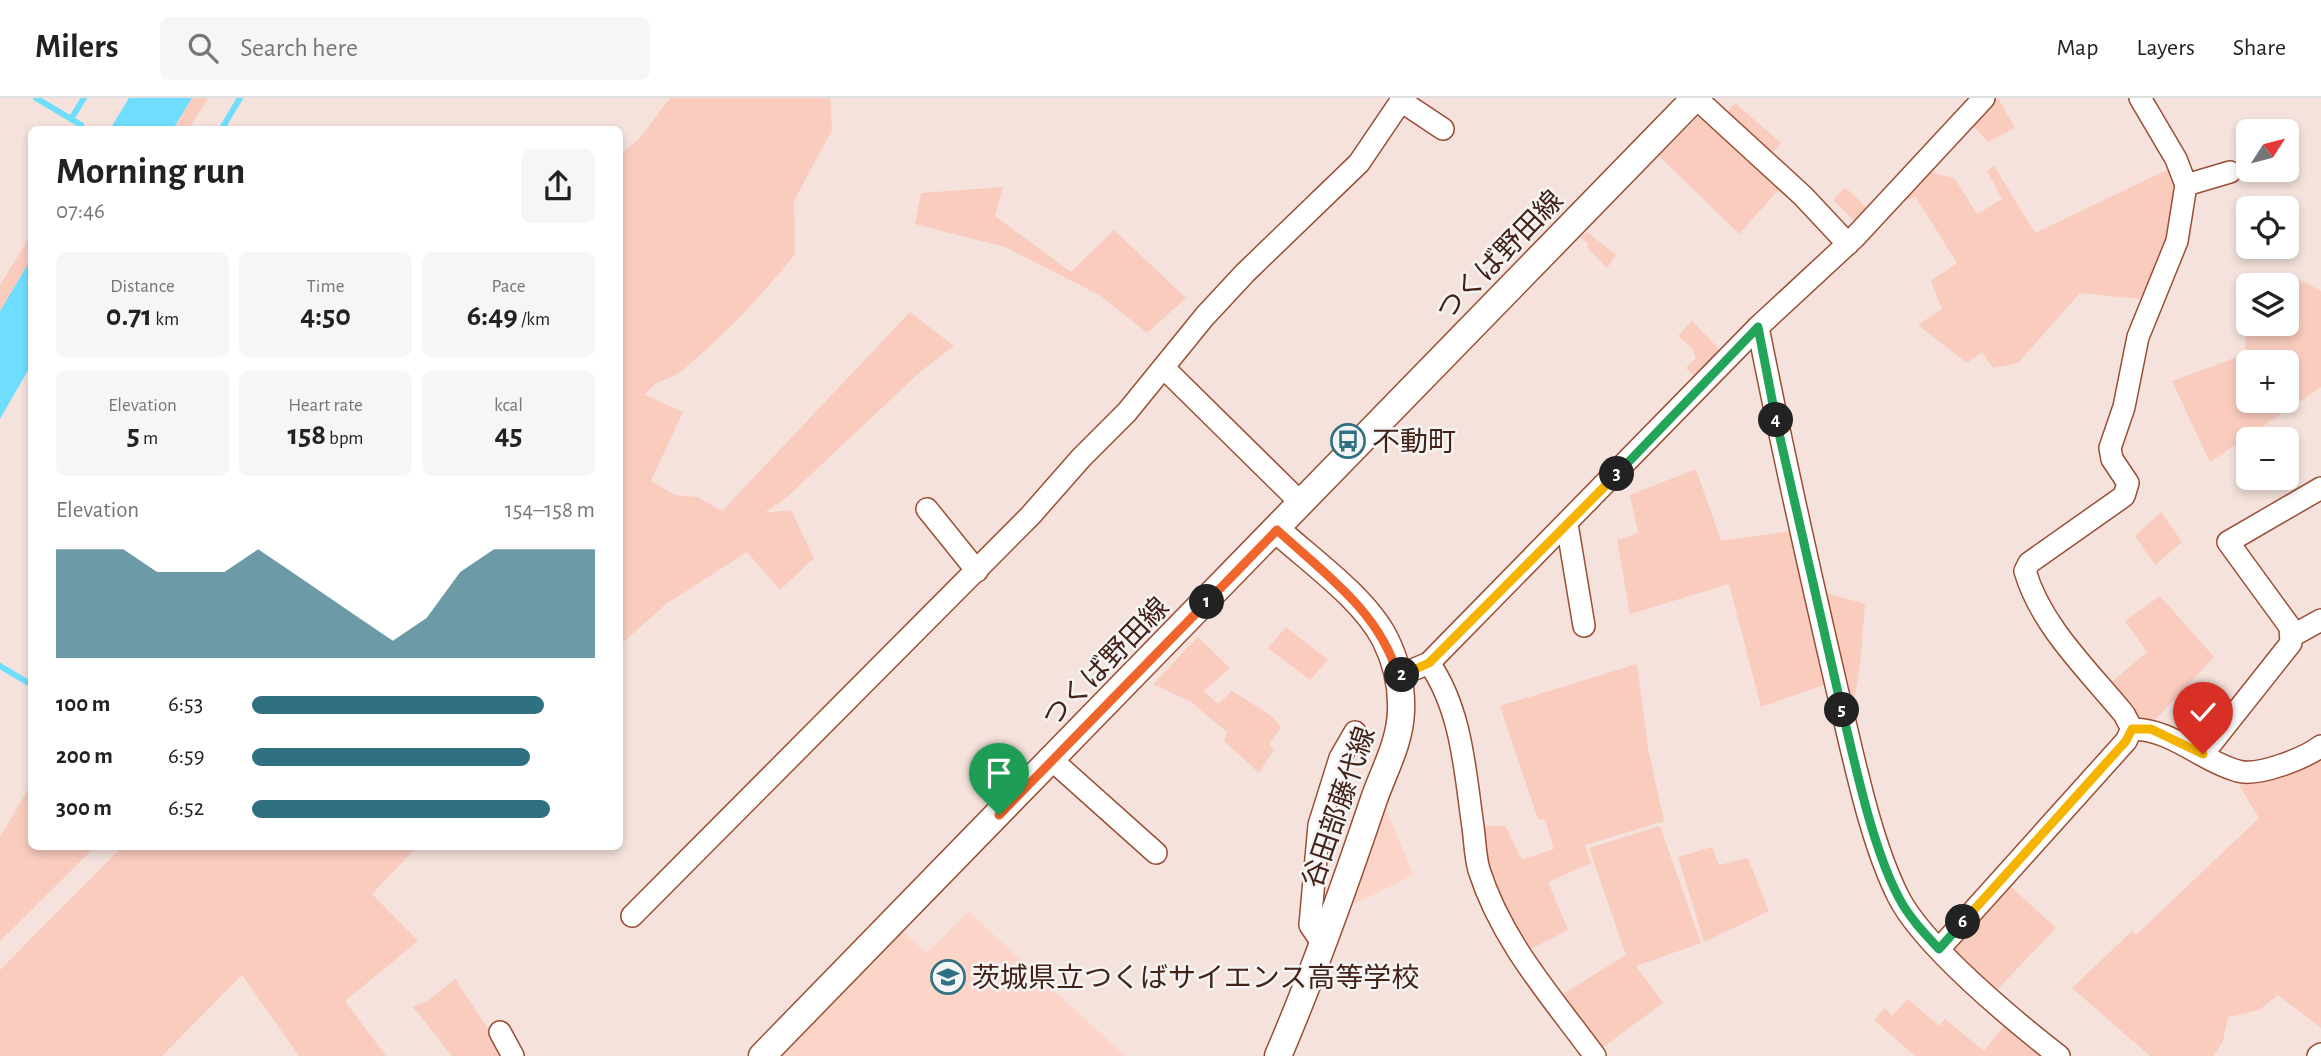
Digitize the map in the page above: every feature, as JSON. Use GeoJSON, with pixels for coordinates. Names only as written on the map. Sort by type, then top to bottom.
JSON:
{"type":"FeatureCollection","features":[{"type":"Feature","properties":{"kind":"main road","name":"つくば野田線"},"geometry":{"type":"LineString","coordinates":[[762,1056],[1696,98]]}},
{"type":"Feature","properties":{"kind":"main road","name":"谷田部藤代線"},"geometry":{"type":"LineString","coordinates":[[1277,530],[1371,619],[1384,637],[1398,676],[1401,712],[1395,742],[1324,946],[1278,1056]]}},
{"type":"Feature","properties":{"kind":"street"},"geometry":{"type":"LineString","coordinates":[[1696,98],[1803,196],[1847,244]]}},
{"type":"Feature","properties":{"kind":"street"},"geometry":{"type":"LineString","coordinates":[[1398,676],[1429,663],[1758,327],[1847,244],[1984,98]]}},
{"type":"Feature","properties":{"kind":"street"},"geometry":{"type":"LineString","coordinates":[[2132,729],[2124,714],[2044,616],[2031,591],[2025,571],[2029,563],[2124,496],[2128,483],[2112,459],[2110,449],[2123,407],[2138,337],[2177,241],[2186,185],[2176,159],[2140,98]]}},
{"type":"Feature","properties":{"kind":"street"},"geometry":{"type":"LineString","coordinates":[[632,916],[1031,515],[1081,457],[1127,412],[1205,316],[1245,273],[1359,163],[1406,100],[1443,129]]}},
{"type":"Feature","properties":{"kind":"street"},"geometry":{"type":"LineString","coordinates":[[2186,185],[2230,172]]}},
{"type":"Feature","properties":{"kind":"street"},"geometry":{"type":"LineString","coordinates":[[1758,327],[1793,502],[1844,717],[1881,854],[1899,898],[1917,925],[1939,949],[2029,1033],[2059,1056]]}},
{"type":"Feature","properties":{"kind":"street"},"geometry":{"type":"LineString","coordinates":[[1164,368],[1302,504]]}},
{"type":"Feature","properties":{"kind":"street"},"geometry":{"type":"LineString","coordinates":[[2203,754],[2291,643],[2292,636],[2290,627],[2228,542],[2321,488]]}},
{"type":"Feature","properties":{"kind":"street"},"geometry":{"type":"LineString","coordinates":[[927,509],[977,571]]}},
{"type":"Feature","properties":{"kind":"street"},"geometry":{"type":"LineString","coordinates":[[1567,524],[1584,626]]}},
{"type":"Feature","properties":{"kind":"street"},"geometry":{"type":"LineString","coordinates":[[2292,636],[2321,621]]}},
{"type":"Feature","properties":{"kind":"street"},"geometry":{"type":"LineString","coordinates":[[1429,663],[1446,690],[1457,726],[1479,867],[1492,903],[1522,962],[1595,1056]]}},
{"type":"Feature","properties":{"kind":"street"},"geometry":{"type":"LineString","coordinates":[[2132,729],[2151,729],[2240,772],[2270,768],[2309,755],[2321,746]]}},
{"type":"Feature","properties":{"kind":"street"},"geometry":{"type":"LineString","coordinates":[[1939,949],[2076,798],[2126,741],[2132,729]]}},
{"type":"Feature","properties":{"kind":"street"},"geometry":{"type":"LineString","coordinates":[[1324,946],[1310,925],[1319,825],[1340,758],[1355,732]]}},
{"type":"Feature","properties":{"kind":"street"},"geometry":{"type":"LineString","coordinates":[[1052,760],[1156,853]]}},
{"type":"Feature","properties":{"kind":"street"},"geometry":{"type":"LineString","coordinates":[[500,1032],[513,1056]]}},
{"type":"Feature","properties":{"kind":"shaded area"},"geometry":{"type":"Polygon","coordinates":[[[192,98],[208,98],[191,126],[175,126],[192,98]]]}},
{"type":"Feature","properties":{"kind":"shaded area"},"geometry":{"type":"Polygon","coordinates":[[[670,98],[830,98],[832,130],[794,201],[795,254],[715,342],[684,369],[660,381],[645,395],[683,412],[651,481],[675,495],[697,497],[722,511],[910,312],[954,346],[920,372],[786,498],[764,513],[791,510],[814,558],[780,590],[747,552],[666,604],[623,642],[623,152],[640,138],[670,98]]]}},
{"type":"Feature","properties":{"kind":"shaded area"},"geometry":{"type":"Polygon","coordinates":[[[1995,98],[1998,98],[2015,128],[1988,142],[1972,124],[1995,98]]]}},
{"type":"Feature","properties":{"kind":"shaded area"},"geometry":{"type":"Polygon","coordinates":[[[1735,103],[1781,143],[1771,154],[1725,114],[1735,103]]]}},
{"type":"Feature","properties":{"kind":"shaded area"},"geometry":{"type":"Polygon","coordinates":[[[1700,115],[1782,186],[1739,234],[1659,156],[1700,115]]]}},
{"type":"Feature","properties":{"kind":"shaded area"},"geometry":{"type":"Polygon","coordinates":[[[1994,166],[2035,233],[2171,168],[2177,202],[2171,235],[2140,299],[2080,293],[2018,363],[1993,368],[1982,352],[1967,363],[1918,325],[1942,309],[1931,281],[1957,263],[1915,196],[1895,207],[1928,171],[1955,179],[1977,214],[2002,199],[1987,171],[1994,166]]]}},
{"type":"Feature","properties":{"kind":"shaded area"},"geometry":{"type":"Polygon","coordinates":[[[1003,187],[995,216],[1071,272],[1114,230],[1186,298],[1147,333],[1101,296],[1005,247],[915,224],[921,193],[1003,187]]]}},
{"type":"Feature","properties":{"kind":"shaded area"},"geometry":{"type":"Polygon","coordinates":[[[1845,187],[1870,211],[1858,224],[1833,200],[1845,187]]]}},
{"type":"Feature","properties":{"kind":"shaded area"},"geometry":{"type":"Polygon","coordinates":[[[1587,232],[1616,255],[1607,268],[1581,237],[1587,232]]]}},
{"type":"Feature","properties":{"kind":"shaded area"},"geometry":{"type":"Polygon","coordinates":[[[28,240],[28,264],[0,311],[0,285],[28,240]]]}},
{"type":"Feature","properties":{"kind":"shaded area"},"geometry":{"type":"Polygon","coordinates":[[[2299,280],[2321,291],[2321,387],[2299,402],[2299,350],[2246,350],[2245,336],[2299,336],[2299,280]]]}},
{"type":"Feature","properties":{"kind":"shaded area"},"geometry":{"type":"Polygon","coordinates":[[[1692,321],[1717,347],[1720,356],[1698,380],[1686,368],[1696,358],[1691,347],[1678,336],[1692,321]]]}},
{"type":"Feature","properties":{"kind":"shaded area"},"geometry":{"type":"Polygon","coordinates":[[[2236,358],[2236,413],[2283,413],[2262,427],[2236,427],[2236,444],[2210,462],[2172,381],[2236,358]]]}},
{"type":"Feature","properties":{"kind":"shaded area"},"geometry":{"type":"Polygon","coordinates":[[[1696,469],[1721,541],[1791,531],[1829,683],[1761,707],[1729,584],[1630,614],[1617,540],[1638,533],[1630,495],[1696,469]]]}},
{"type":"Feature","properties":{"kind":"shaded area"},"geometry":{"type":"Polygon","coordinates":[[[2161,512],[2182,542],[2155,565],[2135,536],[2161,512]]]}},
{"type":"Feature","properties":{"kind":"shaded area"},"geometry":{"type":"Polygon","coordinates":[[[1823,592],[1865,604],[1860,666],[1852,712],[1823,592]]]}},
{"type":"Feature","properties":{"kind":"shaded area"},"geometry":{"type":"Polygon","coordinates":[[[2160,596],[2214,657],[2153,722],[2146,722],[2108,685],[2147,652],[2125,621],[2160,596]]]}},
{"type":"Feature","properties":{"kind":"shaded area"},"geometry":{"type":"Polygon","coordinates":[[[1286,627],[1328,660],[1310,680],[1268,648],[1286,627]]]}},
{"type":"Feature","properties":{"kind":"shaded area"},"geometry":{"type":"Polygon","coordinates":[[[1198,637],[1230,668],[1204,691],[1218,704],[1232,691],[1269,714],[1281,727],[1269,745],[1274,749],[1259,773],[1224,741],[1227,732],[1191,702],[1153,684],[1198,637]]]}},
{"type":"Feature","properties":{"kind":"shaded area"},"geometry":{"type":"Polygon","coordinates":[[[1637,664],[1648,748],[1664,821],[1585,845],[1591,863],[1548,882],[1568,930],[1523,953],[1492,887],[1482,832],[1485,826],[1505,826],[1522,860],[1554,849],[1545,820],[1538,819],[1500,706],[1637,664]]]}},
{"type":"Feature","properties":{"kind":"shaded area"},"geometry":{"type":"Polygon","coordinates":[[[2321,756],[2321,1028],[2278,995],[2259,1010],[2228,1017],[2223,1041],[2214,1056],[2150,1056],[2072,988],[2132,931],[2136,935],[2259,818],[2239,785],[2321,756]]]}},
{"type":"Feature","properties":{"kind":"shaded area"},"geometry":{"type":"Polygon","coordinates":[[[28,789],[28,850],[92,850],[0,941],[0,837],[28,789]]]}},
{"type":"Feature","properties":{"kind":"shaded area"},"geometry":{"type":"Polygon","coordinates":[[[1385,806],[1413,875],[1345,908],[1385,806]]]}},
{"type":"Feature","properties":{"kind":"shaded area"},"geometry":{"type":"Polygon","coordinates":[[[1660,826],[1701,943],[1636,966],[1663,1003],[1598,1051],[1558,997],[1626,955],[1589,848],[1660,826]]]}},
{"type":"Feature","properties":{"kind":"shaded area"},"geometry":{"type":"Polygon","coordinates":[[[1712,847],[1719,865],[1748,858],[1769,911],[1704,942],[1678,857],[1712,847]]]}},
{"type":"Feature","properties":{"kind":"shaded area"},"geometry":{"type":"Polygon","coordinates":[[[119,850],[414,850],[372,894],[418,941],[345,1001],[386,1056],[299,1056],[242,975],[162,1056],[0,1056],[0,970],[119,850]]]}},
{"type":"Feature","properties":{"kind":"shaded area"},"geometry":{"type":"Polygon","coordinates":[[[2009,885],[2056,928],[1996,991],[1950,950],[2009,885]]]}},
{"type":"Feature","properties":{"kind":"shaded area","name":"茨城県立つくばサイエンス高等学校"},"geometry":{"type":"Polygon","coordinates":[[[969,912],[1125,1056],[777,1056],[902,931],[927,953],[969,912]]]}},
{"type":"Feature","properties":{"kind":"shaded area"},"geometry":{"type":"Polygon","coordinates":[[[455,979],[506,1056],[452,1056],[413,1007],[429,1000],[455,979]]]}},
{"type":"Feature","properties":{"kind":"shaded area"},"geometry":{"type":"Polygon","coordinates":[[[1908,999],[1939,1026],[1945,1019],[1984,1051],[2007,1022],[2045,1056],[1915,1056],[1874,1020],[1885,1008],[1892,1016],[1908,999]]]}},
{"type":"Feature","properties":{"kind":"water"},"geometry":{"type":"Polygon","coordinates":[[[129,98],[192,98],[175,126],[112,126],[129,98]]]}},
{"type":"Feature","properties":{"kind":"water"},"geometry":{"type":"Polygon","coordinates":[[[28,264],[28,370],[0,419],[0,311],[28,264]]]}},
{"type":"Feature","properties":{"kind":"waterway"},"geometry":{"type":"LineString","coordinates":[[36,98],[81,125]]}},
{"type":"Feature","properties":{"kind":"waterway"},"geometry":{"type":"LineString","coordinates":[[71,119],[84,98]]}},
{"type":"Feature","properties":{"kind":"waterway"},"geometry":{"type":"LineString","coordinates":[[223,126],[240,98]]}},
{"type":"Feature","properties":{"kind":"waterway"},"geometry":{"type":"LineString","coordinates":[[0,666],[28,683]]}},
{"type":"Feature","properties":{"kind":"place","name":"不動町"},"geometry":{"type":"Point","coordinates":[1348,441]}},
{"type":"Feature","properties":{"kind":"place","name":"茨城県立つくばサイエンス高等学校"},"geometry":{"type":"Point","coordinates":[948,977]}},
{"type":"Feature","properties":{"kind":"route"},"geometry":{"type":"LineString","coordinates":[[999,815],[1277,530],[1371,619],[1384,637],[1398,676],[1429,663],[1599,493],[1758,327],[1793,502],[1844,717],[1881,854],[1899,898],[1917,925],[1939,949],[2126,741],[2132,729],[2151,729],[2203,754]]}}]}
